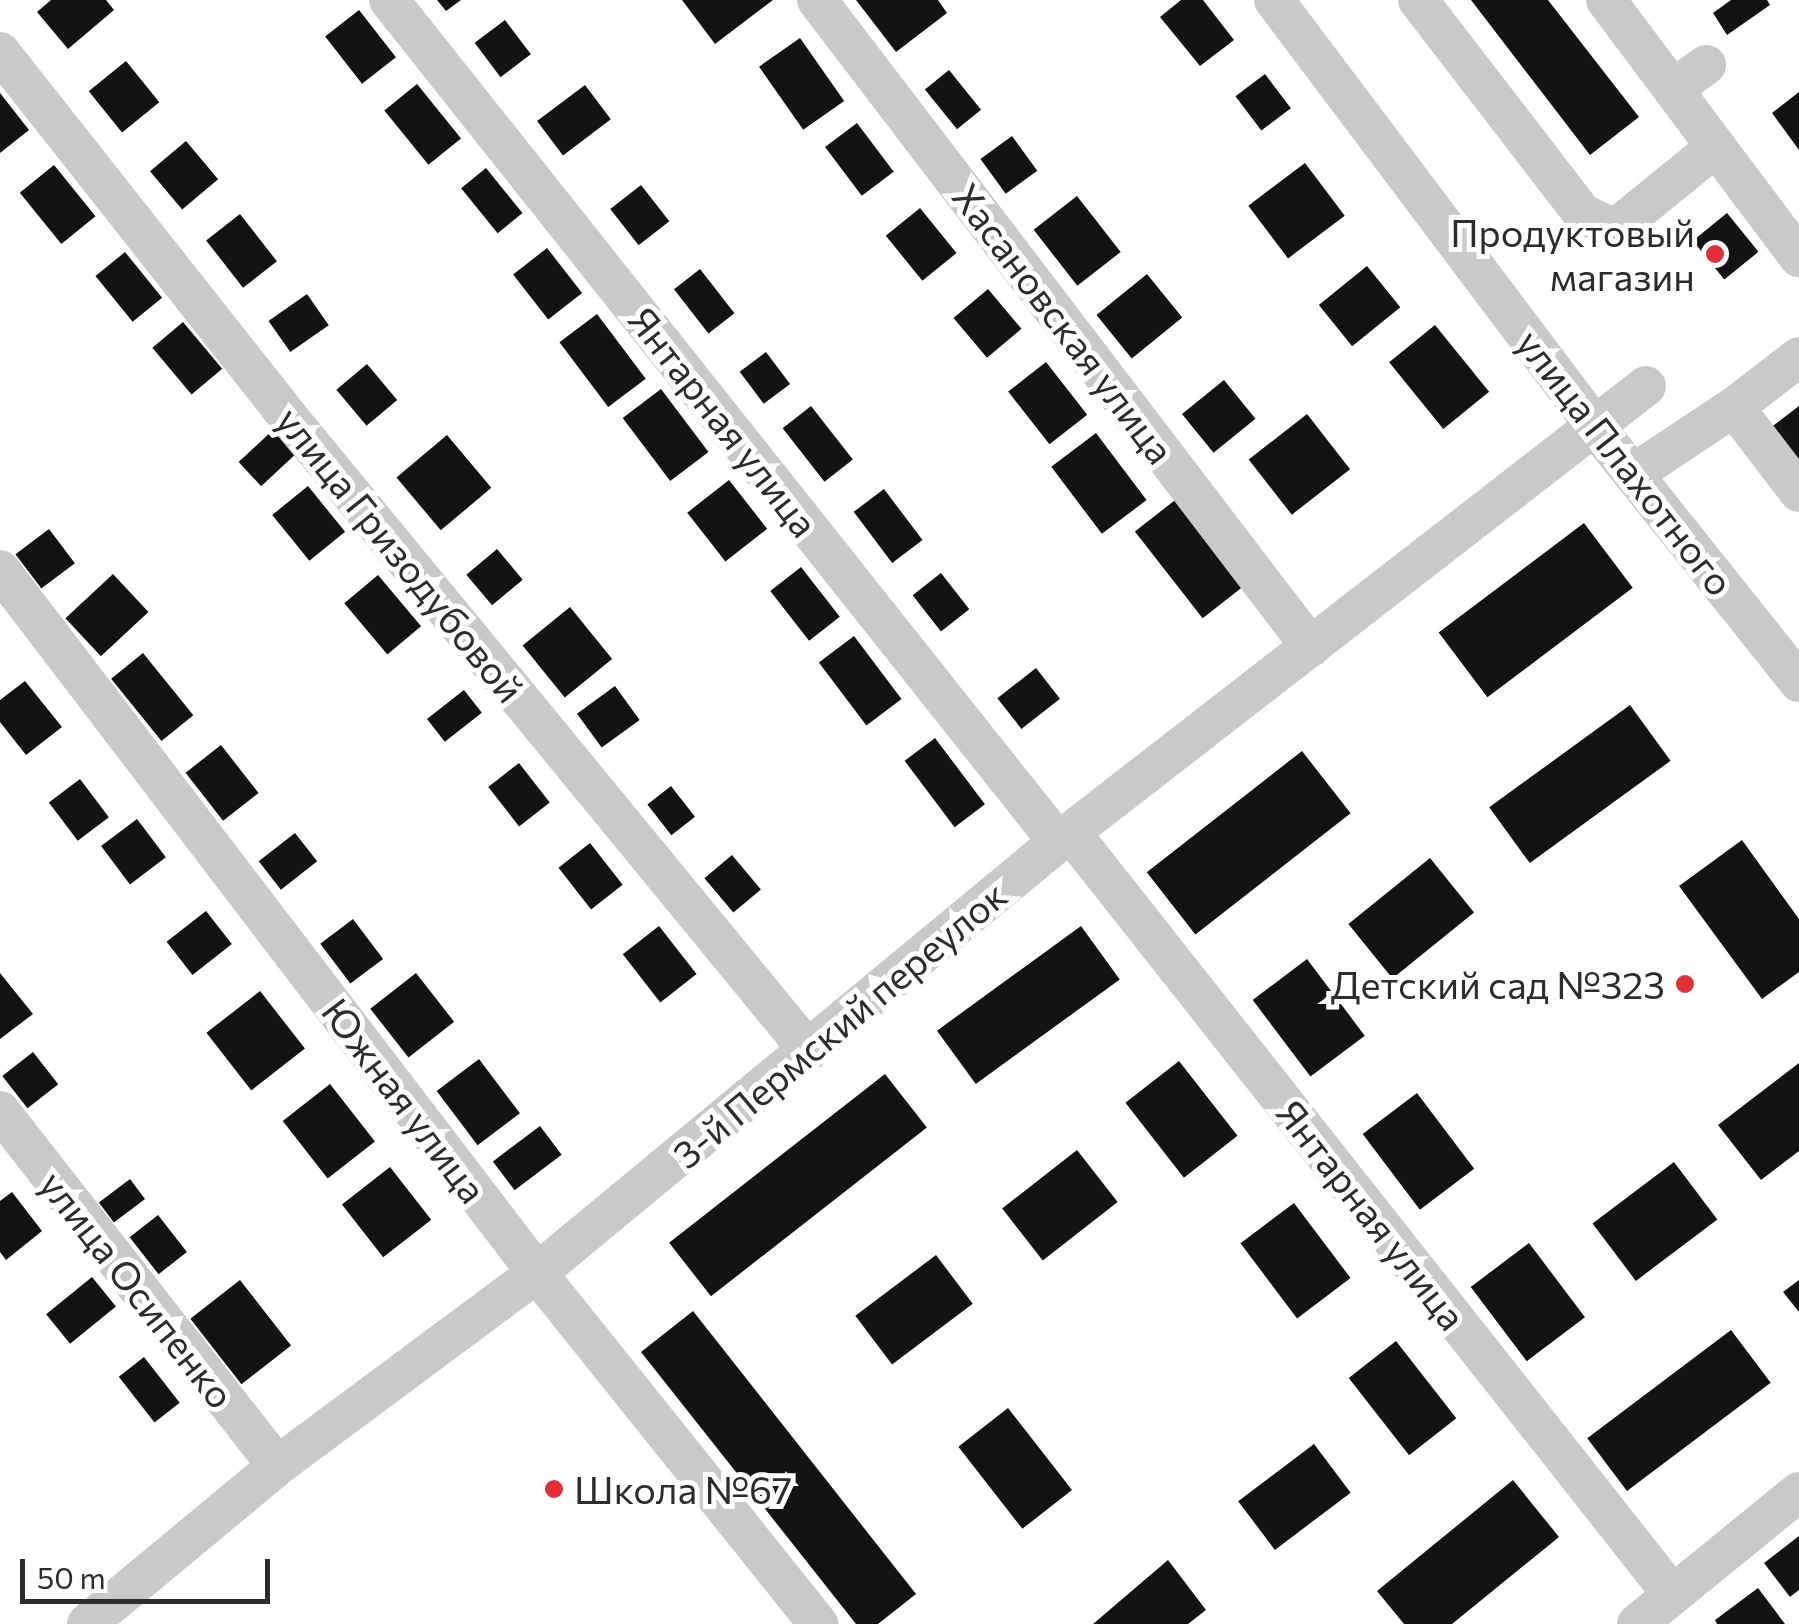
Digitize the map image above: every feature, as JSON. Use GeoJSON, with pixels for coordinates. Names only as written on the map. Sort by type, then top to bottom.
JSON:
{"type":"FeatureCollection","features":[{"type":"Feature","properties":{"kind":"street","name":"Янтарная улица"},"geometry":{"type":"LineString","coordinates":[[389,0],[1064,838],[1659,1613]]}},
{"type":"Feature","properties":{"kind":"street","name":"Хасановская улица"},"geometry":{"type":"LineString","coordinates":[[817,0],[1310,647]]}},
{"type":"Feature","properties":{"kind":"street","name":"улица Плахотного"},"geometry":{"type":"LineString","coordinates":[[1274,0],[1597,429],[1799,682]]}},
{"type":"Feature","properties":{"kind":"street"},"geometry":{"type":"LineString","coordinates":[[1418,0],[1583,214],[1615,229],[1716,147]]}},
{"type":"Feature","properties":{"kind":"street"},"geometry":{"type":"LineString","coordinates":[[1606,0],[1799,257]]}},
{"type":"Feature","properties":{"kind":"street","name":"улица Гризодубовой"},"geometry":{"type":"LineString","coordinates":[[0,52],[280,407],[809,1051]]}},
{"type":"Feature","properties":{"kind":"street"},"geometry":{"type":"LineString","coordinates":[[1673,89],[1706,65]]}},
{"type":"Feature","properties":{"kind":"street"},"geometry":{"type":"LineString","coordinates":[[1633,474],[1734,407],[1799,357]]}},
{"type":"Feature","properties":{"kind":"street","name":"3-й Пермский переулок"},"geometry":{"type":"LineString","coordinates":[[87,1624],[277,1466],[537,1272],[1064,838],[1597,429],[1646,386]]}},
{"type":"Feature","properties":{"kind":"street"},"geometry":{"type":"LineString","coordinates":[[1734,407],[1799,492]]}},
{"type":"Feature","properties":{"kind":"street","name":"Южная улица"},"geometry":{"type":"LineString","coordinates":[[0,570],[537,1272],[818,1624]]}},
{"type":"Feature","properties":{"kind":"street","name":"улица Осипенко"},"geometry":{"type":"LineString","coordinates":[[0,1111],[277,1466]]}},
{"type":"Feature","properties":{"kind":"street"},"geometry":{"type":"LineString","coordinates":[[1659,1613],[1799,1492]]}},
{"type":"Feature","properties":{"kind":"building"},"geometry":{"type":"Polygon","coordinates":[[[51,0],[106,0],[114,10],[68,49],[37,12],[51,0]]]}},
{"type":"Feature","properties":{"kind":"building"},"geometry":{"type":"Polygon","coordinates":[[[437,0],[461,0],[446,11],[437,0]]]}},
{"type":"Feature","properties":{"kind":"building"},"geometry":{"type":"Polygon","coordinates":[[[682,0],[773,0],[715,44],[682,0]]]}},
{"type":"Feature","properties":{"kind":"building"},"geometry":{"type":"Polygon","coordinates":[[[856,0],[938,0],[947,13],[896,52],[856,0]]]}},
{"type":"Feature","properties":{"kind":"building"},"geometry":{"type":"Polygon","coordinates":[[[1181,0],[1203,0],[1234,40],[1200,66],[1160,17],[1181,0]]]}},
{"type":"Feature","properties":{"kind":"building"},"geometry":{"type":"Polygon","coordinates":[[[1471,0],[1548,0],[1639,117],[1590,155],[1471,0]]]}},
{"type":"Feature","properties":{"kind":"building"},"geometry":{"type":"Polygon","coordinates":[[[1731,0],[1767,0],[1770,5],[1727,35],[1713,13],[1731,0]]]}},
{"type":"Feature","properties":{"kind":"building"},"geometry":{"type":"Polygon","coordinates":[[[359,10],[396,57],[362,84],[325,36],[359,10]]]}},
{"type":"Feature","properties":{"kind":"building"},"geometry":{"type":"Polygon","coordinates":[[[505,20],[531,54],[501,77],[475,43],[505,20]]]}},
{"type":"Feature","properties":{"kind":"building"},"geometry":{"type":"Polygon","coordinates":[[[800,38],[844,101],[803,130],[759,67],[800,38]]]}},
{"type":"Feature","properties":{"kind":"building"},"geometry":{"type":"Polygon","coordinates":[[[126,61],[159,102],[122,132],[89,91],[126,61]]]}},
{"type":"Feature","properties":{"kind":"building"},"geometry":{"type":"Polygon","coordinates":[[[949,70],[981,110],[957,129],[925,90],[949,70]]]}},
{"type":"Feature","properties":{"kind":"building"},"geometry":{"type":"Polygon","coordinates":[[[1265,74],[1291,108],[1261,131],[1235,96],[1265,74]]]}},
{"type":"Feature","properties":{"kind":"building"},"geometry":{"type":"Polygon","coordinates":[[[417,84],[461,138],[428,165],[384,110],[417,84]]]}},
{"type":"Feature","properties":{"kind":"building"},"geometry":{"type":"Polygon","coordinates":[[[585,85],[611,119],[563,155],[537,121],[585,85]]]}},
{"type":"Feature","properties":{"kind":"building"},"geometry":{"type":"Polygon","coordinates":[[[1799,92],[1799,150],[1772,113],[1799,92]]]}},
{"type":"Feature","properties":{"kind":"building"},"geometry":{"type":"Polygon","coordinates":[[[0,93],[29,130],[0,153],[0,93]]]}},
{"type":"Feature","properties":{"kind":"building"},"geometry":{"type":"Polygon","coordinates":[[[857,123],[894,172],[862,196],[825,147],[857,123]]]}},
{"type":"Feature","properties":{"kind":"building"},"geometry":{"type":"Polygon","coordinates":[[[1012,136],[1037,171],[1006,194],[980,159],[1012,136]]]}},
{"type":"Feature","properties":{"kind":"building"},"geometry":{"type":"Polygon","coordinates":[[[186,141],[218,179],[182,210],[150,171],[186,141]]]}},
{"type":"Feature","properties":{"kind":"building"},"geometry":{"type":"Polygon","coordinates":[[[1305,163],[1345,216],[1288,258],[1248,206],[1305,163]]]}},
{"type":"Feature","properties":{"kind":"building"},"geometry":{"type":"Polygon","coordinates":[[[54,165],[96,216],[61,244],[20,193],[54,165]]]}},
{"type":"Feature","properties":{"kind":"building"},"geometry":{"type":"Polygon","coordinates":[[[486,168],[523,213],[498,233],[461,188],[486,168]]]}},
{"type":"Feature","properties":{"kind":"building"},"geometry":{"type":"Polygon","coordinates":[[[641,185],[669,221],[639,245],[610,209],[641,185]]]}},
{"type":"Feature","properties":{"kind":"building"},"geometry":{"type":"Polygon","coordinates":[[[1077,196],[1121,252],[1077,286],[1034,230],[1077,196]]]}},
{"type":"Feature","properties":{"kind":"building"},"geometry":{"type":"Polygon","coordinates":[[[920,208],[957,253],[922,281],[886,236],[920,208]]]}},
{"type":"Feature","properties":{"kind":"building"},"geometry":{"type":"Polygon","coordinates":[[[1727,213],[1758,252],[1724,280],[1693,241],[1727,213]]]}},
{"type":"Feature","properties":{"kind":"building"},"geometry":{"type":"Polygon","coordinates":[[[240,214],[277,261],[243,288],[206,240],[240,214]]]}},
{"type":"Feature","properties":{"kind":"building"},"geometry":{"type":"Polygon","coordinates":[[[547,248],[582,293],[548,319],[513,274],[547,248]]]}},
{"type":"Feature","properties":{"kind":"building"},"geometry":{"type":"Polygon","coordinates":[[[125,252],[162,298],[133,322],[95,276],[125,252]]]}},
{"type":"Feature","properties":{"kind":"building"},"geometry":{"type":"Polygon","coordinates":[[[1367,266],[1400,307],[1352,346],[1319,305],[1367,266]]]}},
{"type":"Feature","properties":{"kind":"building"},"geometry":{"type":"Polygon","coordinates":[[[700,269],[734,313],[708,333],[674,289],[700,269]]]}},
{"type":"Feature","properties":{"kind":"building"},"geometry":{"type":"Polygon","coordinates":[[[1147,274],[1182,318],[1132,358],[1096,315],[1147,274]]]}},
{"type":"Feature","properties":{"kind":"building"},"geometry":{"type":"Polygon","coordinates":[[[988,289],[1021,329],[987,358],[954,318],[988,289]]]}},
{"type":"Feature","properties":{"kind":"building"},"geometry":{"type":"Polygon","coordinates":[[[307,294],[329,325],[290,352],[268,321],[307,294]]]}},
{"type":"Feature","properties":{"kind":"building"},"geometry":{"type":"Polygon","coordinates":[[[597,314],[646,379],[608,407],[559,342],[597,314]]]}},
{"type":"Feature","properties":{"kind":"building"},"geometry":{"type":"Polygon","coordinates":[[[183,322],[222,369],[192,394],[152,348],[183,322]]]}},
{"type":"Feature","properties":{"kind":"building"},"geometry":{"type":"Polygon","coordinates":[[[1435,325],[1489,392],[1443,429],[1389,362],[1435,325]]]}},
{"type":"Feature","properties":{"kind":"building"},"geometry":{"type":"Polygon","coordinates":[[[766,352],[790,384],[764,404],[740,372],[766,352]]]}},
{"type":"Feature","properties":{"kind":"building"},"geometry":{"type":"Polygon","coordinates":[[[1046,362],[1087,415],[1049,444],[1008,392],[1046,362]]]}},
{"type":"Feature","properties":{"kind":"building"},"geometry":{"type":"Polygon","coordinates":[[[367,364],[397,400],[367,426],[336,390],[367,364]]]}},
{"type":"Feature","properties":{"kind":"building"},"geometry":{"type":"Polygon","coordinates":[[[1224,380],[1255,419],[1214,453],[1182,414],[1224,380]]]}},
{"type":"Feature","properties":{"kind":"building"},"geometry":{"type":"Polygon","coordinates":[[[661,389],[709,452],[670,481],[623,418],[661,389]]]}},
{"type":"Feature","properties":{"kind":"building"},"geometry":{"type":"Polygon","coordinates":[[[811,406],[853,460],[824,482],[783,428],[811,406]]]}},
{"type":"Feature","properties":{"kind":"building"},"geometry":{"type":"Polygon","coordinates":[[[1799,406],[1799,483],[1762,434],[1799,406]]]}},
{"type":"Feature","properties":{"kind":"building"},"geometry":{"type":"Polygon","coordinates":[[[1307,414],[1350,469],[1292,515],[1249,460],[1307,414]]]}},
{"type":"Feature","properties":{"kind":"building"},"geometry":{"type":"Polygon","coordinates":[[[273,430],[296,454],[261,486],[239,462],[273,430]]]}},
{"type":"Feature","properties":{"kind":"building"},"geometry":{"type":"Polygon","coordinates":[[[1096,433],[1147,500],[1102,534],[1051,467],[1096,433]]]}},
{"type":"Feature","properties":{"kind":"building"},"geometry":{"type":"Polygon","coordinates":[[[447,435],[491,488],[441,530],[396,477],[447,435]]]}},
{"type":"Feature","properties":{"kind":"building"},"geometry":{"type":"Polygon","coordinates":[[[729,480],[767,529],[725,561],[687,513],[729,480]]]}},
{"type":"Feature","properties":{"kind":"building"},"geometry":{"type":"Polygon","coordinates":[[[308,486],[345,532],[309,561],[272,515],[308,486]]]}},
{"type":"Feature","properties":{"kind":"building"},"geometry":{"type":"Polygon","coordinates":[[[884,489],[923,540],[892,563],[854,512],[884,489]]]}},
{"type":"Feature","properties":{"kind":"building"},"geometry":{"type":"Polygon","coordinates":[[[1179,497],[1247,584],[1203,618],[1135,531],[1179,497]]]}},
{"type":"Feature","properties":{"kind":"building"},"geometry":{"type":"Polygon","coordinates":[[[1584,523],[1633,588],[1487,697],[1439,633],[1584,523]]]}},
{"type":"Feature","properties":{"kind":"building"},"geometry":{"type":"Polygon","coordinates":[[[49,529],[75,563],[41,589],[15,554],[49,529]]]}},
{"type":"Feature","properties":{"kind":"building"},"geometry":{"type":"Polygon","coordinates":[[[497,549],[523,580],[492,605],[466,575],[497,549]]]}},
{"type":"Feature","properties":{"kind":"building"},"geometry":{"type":"Polygon","coordinates":[[[801,567],[840,617],[809,641],[770,591],[801,567]]]}},
{"type":"Feature","properties":{"kind":"building"},"geometry":{"type":"Polygon","coordinates":[[[941,573],[969,609],[941,631],[913,595],[941,573]]]}},
{"type":"Feature","properties":{"kind":"building"},"geometry":{"type":"Polygon","coordinates":[[[113,574],[148,612],[101,656],[65,618],[113,574]]]}},
{"type":"Feature","properties":{"kind":"building"},"geometry":{"type":"Polygon","coordinates":[[[378,575],[421,626],[387,655],[344,603],[378,575]]]}},
{"type":"Feature","properties":{"kind":"building"},"geometry":{"type":"Polygon","coordinates":[[[570,607],[612,659],[565,697],[523,645],[570,607]]]}},
{"type":"Feature","properties":{"kind":"building"},"geometry":{"type":"Polygon","coordinates":[[[854,636],[902,699],[866,726],[819,662],[854,636]]]}},
{"type":"Feature","properties":{"kind":"building"},"geometry":{"type":"Polygon","coordinates":[[[143,653],[193,715],[161,741],[111,679],[143,653]]]}},
{"type":"Feature","properties":{"kind":"building"},"geometry":{"type":"Polygon","coordinates":[[[1036,668],[1060,699],[1021,729],[997,698],[1036,668]]]}},
{"type":"Feature","properties":{"kind":"building"},"geometry":{"type":"Polygon","coordinates":[[[25,681],[62,727],[26,755],[0,722],[0,700],[25,681]]]}},
{"type":"Feature","properties":{"kind":"building"},"geometry":{"type":"Polygon","coordinates":[[[615,686],[640,720],[602,748],[577,714],[615,686]]]}},
{"type":"Feature","properties":{"kind":"building"},"geometry":{"type":"Polygon","coordinates":[[[464,690],[482,713],[445,742],[427,719],[464,690]]]}},
{"type":"Feature","properties":{"kind":"building"},"geometry":{"type":"Polygon","coordinates":[[[1630,705],[1671,761],[1530,863],[1489,807],[1630,705]]]}},
{"type":"Feature","properties":{"kind":"building"},"geometry":{"type":"Polygon","coordinates":[[[935,738],[985,804],[955,827],[905,761],[935,738]]]}},
{"type":"Feature","properties":{"kind":"building"},"geometry":{"type":"Polygon","coordinates":[[[221,745],[259,793],[223,821],[186,773],[221,745]]]}},
{"type":"Feature","properties":{"kind":"building"},"geometry":{"type":"Polygon","coordinates":[[[1302,751],[1351,813],[1195,935],[1147,872],[1302,751]]]}},
{"type":"Feature","properties":{"kind":"building"},"geometry":{"type":"Polygon","coordinates":[[[519,763],[550,802],[519,826],[488,787],[519,763]]]}},
{"type":"Feature","properties":{"kind":"building"},"geometry":{"type":"Polygon","coordinates":[[[80,779],[109,817],[78,841],[49,802],[80,779]]]}},
{"type":"Feature","properties":{"kind":"building"},"geometry":{"type":"Polygon","coordinates":[[[671,786],[695,817],[671,835],[647,804],[671,786]]]}},
{"type":"Feature","properties":{"kind":"building"},"geometry":{"type":"Polygon","coordinates":[[[137,819],[166,857],[130,884],[101,846],[137,819]]]}},
{"type":"Feature","properties":{"kind":"building"},"geometry":{"type":"Polygon","coordinates":[[[295,833],[317,861],[281,890],[259,861],[295,833]]]}},
{"type":"Feature","properties":{"kind":"building"},"geometry":{"type":"Polygon","coordinates":[[[1742,840],[1799,919],[1799,972],[1762,999],[1679,886],[1742,840]]]}},
{"type":"Feature","properties":{"kind":"building"},"geometry":{"type":"Polygon","coordinates":[[[590,843],[623,885],[591,909],[558,868],[590,843]]]}},
{"type":"Feature","properties":{"kind":"building"},"geometry":{"type":"Polygon","coordinates":[[[732,855],[761,889],[733,913],[704,878],[732,855]]]}},
{"type":"Feature","properties":{"kind":"building"},"geometry":{"type":"Polygon","coordinates":[[[1430,858],[1474,912],[1392,978],[1348,924],[1430,858]]]}},
{"type":"Feature","properties":{"kind":"building"},"geometry":{"type":"Polygon","coordinates":[[[206,911],[232,944],[192,975],[167,942],[206,911]]]}},
{"type":"Feature","properties":{"kind":"building"},"geometry":{"type":"Polygon","coordinates":[[[353,919],[383,959],[350,984],[320,944],[353,919]]]}},
{"type":"Feature","properties":{"kind":"building"},"geometry":{"type":"Polygon","coordinates":[[[659,926],[697,974],[660,1002],[623,954],[659,926]]]}},
{"type":"Feature","properties":{"kind":"building"},"geometry":{"type":"Polygon","coordinates":[[[1081,926],[1120,979],[976,1084],[937,1031],[1081,926]]]}},
{"type":"Feature","properties":{"kind":"building"},"geometry":{"type":"Polygon","coordinates":[[[1307,959],[1365,1036],[1310,1077],[1253,1000],[1307,959]]]}},
{"type":"Feature","properties":{"kind":"building"},"geometry":{"type":"Polygon","coordinates":[[[0,973],[33,1014],[0,1039],[0,973]]]}},
{"type":"Feature","properties":{"kind":"building"},"geometry":{"type":"Polygon","coordinates":[[[416,973],[454,1022],[408,1058],[370,1009],[416,973]]]}},
{"type":"Feature","properties":{"kind":"building"},"geometry":{"type":"Polygon","coordinates":[[[260,991],[305,1049],[251,1090],[206,1033],[260,991]]]}},
{"type":"Feature","properties":{"kind":"building"},"geometry":{"type":"Polygon","coordinates":[[[33,1052],[58,1084],[28,1108],[2,1076],[33,1052]]]}},
{"type":"Feature","properties":{"kind":"building"},"geometry":{"type":"Polygon","coordinates":[[[479,1059],[520,1113],[478,1145],[437,1091],[479,1059]]]}},
{"type":"Feature","properties":{"kind":"building"},"geometry":{"type":"Polygon","coordinates":[[[1179,1061],[1237,1136],[1184,1178],[1125,1103],[1179,1061]]]}},
{"type":"Feature","properties":{"kind":"building"},"geometry":{"type":"Polygon","coordinates":[[[1799,1063],[1799,1151],[1761,1180],[1718,1125],[1799,1063]]]}},
{"type":"Feature","properties":{"kind":"building"},"geometry":{"type":"Polygon","coordinates":[[[885,1074],[927,1128],[711,1296],[669,1243],[885,1074]]]}},
{"type":"Feature","properties":{"kind":"building"},"geometry":{"type":"Polygon","coordinates":[[[330,1084],[375,1142],[328,1178],[283,1121],[330,1084]]]}},
{"type":"Feature","properties":{"kind":"building"},"geometry":{"type":"Polygon","coordinates":[[[1417,1093],[1474,1169],[1420,1210],[1363,1134],[1417,1093]]]}},
{"type":"Feature","properties":{"kind":"building"},"geometry":{"type":"Polygon","coordinates":[[[540,1126],[562,1155],[515,1190],[493,1162],[540,1126]]]}},
{"type":"Feature","properties":{"kind":"building"},"geometry":{"type":"Polygon","coordinates":[[[1077,1150],[1118,1202],[1043,1260],[1002,1208],[1077,1150]]]}},
{"type":"Feature","properties":{"kind":"building"},"geometry":{"type":"Polygon","coordinates":[[[1674,1162],[1717,1220],[1636,1281],[1593,1223],[1674,1162]]]}},
{"type":"Feature","properties":{"kind":"building"},"geometry":{"type":"Polygon","coordinates":[[[390,1167],[431,1220],[383,1257],[342,1205],[390,1167]]]}},
{"type":"Feature","properties":{"kind":"building"},"geometry":{"type":"Polygon","coordinates":[[[130,1179],[145,1199],[114,1222],[99,1202],[130,1179]]]}},
{"type":"Feature","properties":{"kind":"building"},"geometry":{"type":"Polygon","coordinates":[[[12,1192],[42,1231],[6,1260],[0,1252],[0,1201],[12,1192]]]}},
{"type":"Feature","properties":{"kind":"building"},"geometry":{"type":"Polygon","coordinates":[[[1294,1203],[1351,1278],[1297,1318],[1240,1243],[1294,1203]]]}},
{"type":"Feature","properties":{"kind":"building"},"geometry":{"type":"Polygon","coordinates":[[[158,1215],[187,1252],[159,1274],[130,1237],[158,1215]]]}},
{"type":"Feature","properties":{"kind":"building"},"geometry":{"type":"Polygon","coordinates":[[[1529,1243],[1585,1317],[1527,1361],[1471,1287],[1529,1243]]]}},
{"type":"Feature","properties":{"kind":"building"},"geometry":{"type":"Polygon","coordinates":[[[936,1255],[973,1304],[892,1365],[855,1316],[936,1255]]]}},
{"type":"Feature","properties":{"kind":"building"},"geometry":{"type":"Polygon","coordinates":[[[92,1277],[116,1307],[70,1344],[46,1314],[92,1277]]]}},
{"type":"Feature","properties":{"kind":"building"},"geometry":{"type":"Polygon","coordinates":[[[240,1280],[291,1345],[241,1384],[190,1319],[240,1280]]]}},
{"type":"Feature","properties":{"kind":"building"},"geometry":{"type":"Polygon","coordinates":[[[1799,1280],[1799,1312],[1783,1292],[1799,1280]]]}},
{"type":"Feature","properties":{"kind":"building"},"geometry":{"type":"Polygon","coordinates":[[[693,1311],[916,1594],[878,1624],[856,1624],[641,1352],[693,1311]]]}},
{"type":"Feature","properties":{"kind":"building"},"geometry":{"type":"Polygon","coordinates":[[[1731,1330],[1771,1383],[1627,1491],[1587,1438],[1731,1330]]]}},
{"type":"Feature","properties":{"kind":"building"},"geometry":{"type":"Polygon","coordinates":[[[1396,1341],[1456,1418],[1409,1455],[1349,1378],[1396,1341]]]}},
{"type":"Feature","properties":{"kind":"building"},"geometry":{"type":"Polygon","coordinates":[[[144,1357],[180,1403],[154,1422],[119,1377],[144,1357]]]}},
{"type":"Feature","properties":{"kind":"building"},"geometry":{"type":"Polygon","coordinates":[[[1008,1408],[1072,1490],[1022,1529],[958,1447],[1008,1408]]]}},
{"type":"Feature","properties":{"kind":"building"},"geometry":{"type":"Polygon","coordinates":[[[1314,1444],[1351,1493],[1275,1550],[1238,1501],[1314,1444]]]}},
{"type":"Feature","properties":{"kind":"building"},"geometry":{"type":"Polygon","coordinates":[[[1513,1480],[1559,1537],[1452,1624],[1404,1624],[1377,1591],[1513,1480]]]}},
{"type":"Feature","properties":{"kind":"building"},"geometry":{"type":"Polygon","coordinates":[[[1799,1536],[1799,1590],[1790,1597],[1764,1563],[1799,1536]]]}},
{"type":"Feature","properties":{"kind":"building"},"geometry":{"type":"Polygon","coordinates":[[[1168,1560],[1206,1610],[1188,1624],[1093,1624],[1168,1560]]]}},
{"type":"Feature","properties":{"kind":"building"},"geometry":{"type":"Polygon","coordinates":[[[1758,1588],[1785,1624],[1717,1624],[1715,1620],[1758,1588]]]}},
{"type":"Feature","properties":{"kind":"place","name":"Продуктовый магазин"},"geometry":{"type":"Point","coordinates":[1715,254]}},
{"type":"Feature","properties":{"kind":"place","name":"Детский сад №323"},"geometry":{"type":"Point","coordinates":[1685,984]}},
{"type":"Feature","properties":{"kind":"place","name":"Школа №67"},"geometry":{"type":"Point","coordinates":[554,1489]}}]}
